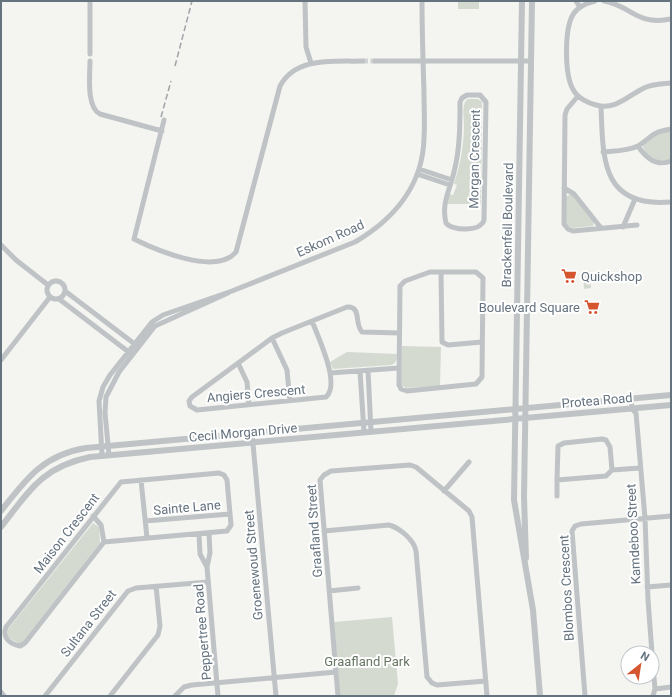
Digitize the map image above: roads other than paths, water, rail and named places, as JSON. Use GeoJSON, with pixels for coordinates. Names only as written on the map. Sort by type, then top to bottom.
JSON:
{"type":"FeatureCollection","features":[{"type":"Feature","properties":{"kind":"street"},"geometry":{"type":"LineString","coordinates":[[90,1],[90,54]]}},
{"type":"Feature","properties":{"kind":"street"},"geometry":{"type":"LineString","coordinates":[[305,1],[306,47],[311,63]]}},
{"type":"Feature","properties":{"kind":"street","name":"Eskom Road"},"geometry":{"type":"LineString","coordinates":[[106,455],[100,395],[106,380],[136,345],[161,322],[232,291],[347,245],[371,232],[400,205],[418,172],[424,138],[422,1]]}},
{"type":"Feature","properties":{"kind":"street","name":"Brackenfell Boulevard"},"geometry":{"type":"LineString","coordinates":[[522,1],[514,419],[514,500],[534,620],[540,696]]}},
{"type":"Feature","properties":{"kind":"street","name":"Brackenfell Boulevard"},"geometry":{"type":"LineString","coordinates":[[526,568],[524,497],[532,1]]}},
{"type":"Feature","properties":{"kind":"street"},"geometry":{"type":"LineString","coordinates":[[576,1],[580,7]]}},
{"type":"Feature","properties":{"kind":"street"},"geometry":{"type":"LineString","coordinates":[[595,1],[580,7],[572,15],[568,36],[568,77],[571,86],[578,96],[583,100],[601,106],[624,101],[647,87],[671,84]]}},
{"type":"Feature","properties":{"kind":"street"},"geometry":{"type":"LineString","coordinates":[[607,1],[640,18],[656,21],[671,19]]}},
{"type":"Feature","properties":{"kind":"street"},"geometry":{"type":"LineString","coordinates":[[90,61],[91,104],[95,111],[100,114],[162,131]]}},
{"type":"Feature","properties":{"kind":"street"},"geometry":{"type":"LineString","coordinates":[[164,120],[134,239],[165,253],[182,257],[217,261],[233,256],[236,252],[280,86],[290,73],[311,63],[363,61]]}},
{"type":"Feature","properties":{"kind":"street"},"geometry":{"type":"LineString","coordinates":[[375,61],[531,61]]}},
{"type":"Feature","properties":{"kind":"street","name":"Morgan Crescent"},"geometry":{"type":"LineString","coordinates":[[465,95],[480,95],[486,102],[484,220],[480,227],[454,228],[447,224],[444,203],[451,183],[460,137],[461,100],[465,95]]}},
{"type":"Feature","properties":{"kind":"street"},"geometry":{"type":"LineString","coordinates":[[578,96],[565,113],[563,222],[566,228],[573,231],[637,225]]}},
{"type":"Feature","properties":{"kind":"street"},"geometry":{"type":"LineString","coordinates":[[601,106],[605,166],[612,180],[622,191],[635,199],[652,203],[671,202]]}},
{"type":"Feature","properties":{"kind":"street"},"geometry":{"type":"LineString","coordinates":[[603,152],[638,146],[656,132],[671,129]]}},
{"type":"Feature","properties":{"kind":"street"},"geometry":{"type":"LineString","coordinates":[[638,146],[644,155],[656,162],[661,164],[671,161]]}},
{"type":"Feature","properties":{"kind":"street","name":"Morgan Crescent"},"geometry":{"type":"LineString","coordinates":[[418,172],[451,183]]}},
{"type":"Feature","properties":{"kind":"street"},"geometry":{"type":"LineString","coordinates":[[564,188],[574,194],[601,228]]}},
{"type":"Feature","properties":{"kind":"street"},"geometry":{"type":"LineString","coordinates":[[623,227],[635,199]]}},
{"type":"Feature","properties":{"kind":"street"},"geometry":{"type":"LineString","coordinates":[[1,245],[16,260],[48,285]]}},
{"type":"Feature","properties":{"kind":"street"},"geometry":{"type":"LineString","coordinates":[[442,272],[442,342],[448,346],[482,342]]}},
{"type":"Feature","properties":{"kind":"street"},"geometry":{"type":"LineString","coordinates":[[442,272],[476,272],[482,276],[482,377],[476,384],[405,391],[399,385],[400,288],[405,281],[427,273],[442,272]]}},
{"type":"Feature","properties":{"kind":"street"},"geometry":{"type":"LineString","coordinates":[[130,353],[59,299],[50,297],[47,292],[48,285],[54,281],[60,282],[64,286],[65,290],[136,345]]}},
{"type":"Feature","properties":{"kind":"street"},"geometry":{"type":"LineString","coordinates":[[59,299],[64,294],[65,290]]}},
{"type":"Feature","properties":{"kind":"street"},"geometry":{"type":"LineString","coordinates":[[1,360],[50,297]]}},
{"type":"Feature","properties":{"kind":"street","name":"Angiers Crescent"},"geometry":{"type":"LineString","coordinates":[[312,321],[330,373],[330,390],[326,398],[195,410],[189,403],[192,397],[272,338],[312,321],[349,307],[356,311],[358,328],[362,332],[399,333]]}},
{"type":"Feature","properties":{"kind":"street"},"geometry":{"type":"LineString","coordinates":[[272,338],[287,370],[290,402]]}},
{"type":"Feature","properties":{"kind":"street"},"geometry":{"type":"LineString","coordinates":[[238,363],[247,382],[249,405]]}},
{"type":"Feature","properties":{"kind":"street"},"geometry":{"type":"LineString","coordinates":[[330,373],[399,368]]}},
{"type":"Feature","properties":{"kind":"street"},"geometry":{"type":"LineString","coordinates":[[366,423],[370,397],[368,370]]}},
{"type":"Feature","properties":{"kind":"street"},"geometry":{"type":"LineString","coordinates":[[360,371],[367,432]]}},
{"type":"Feature","properties":{"kind":"street","name":"Protea Road"},"geometry":{"type":"LineString","coordinates":[[515,410],[671,396]]}},
{"type":"Feature","properties":{"kind":"street"},"geometry":{"type":"LineString","coordinates":[[362,398],[370,397]]}},
{"type":"Feature","properties":{"kind":"street","name":"Kamdeboo Street"},"geometry":{"type":"LineString","coordinates":[[639,398],[636,410],[645,518],[647,587],[651,645]]}},
{"type":"Feature","properties":{"kind":"street","name":"Kamdeboo Street"},"geometry":{"type":"LineString","coordinates":[[631,399],[636,410]]}},
{"type":"Feature","properties":{"kind":"street","name":"Protea Road"},"geometry":{"type":"LineString","coordinates":[[514,419],[636,410],[671,405]]}},
{"type":"Feature","properties":{"kind":"street","name":"Cecil Morgan Drive"},"geometry":{"type":"LineString","coordinates":[[1,511],[28,478],[48,461],[70,451],[105,446],[515,410]]}},
{"type":"Feature","properties":{"kind":"street","name":"Cecil Morgan Drive"},"geometry":{"type":"LineString","coordinates":[[1,527],[33,486],[46,474],[69,462],[106,455],[514,419]]}},
{"type":"Feature","properties":{"kind":"street","name":"Groenewoud Street"},"geometry":{"type":"LineString","coordinates":[[252,433],[276,696]]}},
{"type":"Feature","properties":{"kind":"street"},"geometry":{"type":"LineString","coordinates":[[557,496],[558,448],[563,443],[602,439],[606,440],[610,447],[612,470]]}},
{"type":"Feature","properties":{"kind":"street"},"geometry":{"type":"LineString","coordinates":[[444,491],[469,462]]}},
{"type":"Feature","properties":{"kind":"street","name":"Graafland Street"},"geometry":{"type":"LineString","coordinates":[[338,696],[320,483],[322,477],[328,472],[410,465],[416,467],[469,512],[473,520],[487,696]]}},
{"type":"Feature","properties":{"kind":"street"},"geometry":{"type":"LineString","coordinates":[[557,480],[606,476],[612,470],[640,468]]}},
{"type":"Feature","properties":{"kind":"street","name":"Maison Crescent"},"geometry":{"type":"LineString","coordinates":[[222,474],[227,480],[230,514],[231,525],[228,531],[104,542],[26,643],[20,646],[14,645],[6,638],[4,632],[6,627],[121,482],[222,474]]}},
{"type":"Feature","properties":{"kind":"street","name":"Sainte Lane"},"geometry":{"type":"LineString","coordinates":[[141,480],[147,538]]}},
{"type":"Feature","properties":{"kind":"street","name":"Sainte Lane"},"geometry":{"type":"LineString","coordinates":[[145,521],[230,514]]}},
{"type":"Feature","properties":{"kind":"street"},"geometry":{"type":"LineString","coordinates":[[93,516],[101,525],[104,542]]}},
{"type":"Feature","properties":{"kind":"street"},"geometry":{"type":"LineString","coordinates":[[645,518],[671,516]]}},
{"type":"Feature","properties":{"kind":"street","name":"Blombos Crescent"},"geometry":{"type":"LineString","coordinates":[[585,696],[572,531],[575,526],[581,524],[645,518]]}},
{"type":"Feature","properties":{"kind":"street"},"geometry":{"type":"LineString","coordinates":[[324,531],[389,525],[396,528],[411,540],[416,551],[427,677],[432,683],[437,685],[486,681]]}},
{"type":"Feature","properties":{"kind":"street"},"geometry":{"type":"LineString","coordinates":[[207,567],[210,553],[209,533]]}},
{"type":"Feature","properties":{"kind":"street"},"geometry":{"type":"LineString","coordinates":[[199,534],[200,554],[207,567]]}},
{"type":"Feature","properties":{"kind":"street","name":"Peppertree Road"},"geometry":{"type":"LineString","coordinates":[[207,567],[218,696]]}},
{"type":"Feature","properties":{"kind":"street","name":"Sultana Street"},"geometry":{"type":"LineString","coordinates":[[45,696],[126,593],[133,588],[208,582]]}},
{"type":"Feature","properties":{"kind":"street"},"geometry":{"type":"LineString","coordinates":[[647,587],[671,585]]}},
{"type":"Feature","properties":{"kind":"street"},"geometry":{"type":"LineString","coordinates":[[110,696],[158,635],[160,626],[156,586]]}},
{"type":"Feature","properties":{"kind":"street"},"geometry":{"type":"LineString","coordinates":[[329,592],[358,588]]}},
{"type":"Feature","properties":{"kind":"street"},"geometry":{"type":"LineString","coordinates":[[175,696],[179,691],[188,686],[336,672]]}},
{"type":"Feature","properties":{"kind":"street","name":"Kamdeboo Street"},"geometry":{"type":"LineString","coordinates":[[653,696],[655,685]]}},
{"type":"Feature","properties":{"kind":"street"},"geometry":{"type":"LineString","coordinates":[[655,689],[671,687]]}},
{"type":"Feature","properties":{"kind":"street"},"geometry":{"type":"LineString","coordinates":[[1,692],[4,696]]}},
{"type":"Feature","properties":{"kind":"tunnel"},"geometry":{"type":"LineString","coordinates":[[363,61],[375,61]]}},
{"type":"Feature","properties":{"kind":"railway"},"geometry":{"type":"LineString","coordinates":[[175,66],[192,1]]}},
{"type":"Feature","properties":{"kind":"railway"},"geometry":{"type":"LineString","coordinates":[[161,117],[171,81]]}},
{"type":"Feature","properties":{"kind":"place","name":"Quickshop"},"geometry":{"type":"Point","coordinates":[569,276]}},
{"type":"Feature","properties":{"kind":"place","name":"Boulevard Square"},"geometry":{"type":"Point","coordinates":[592,307]}},
{"type":"Feature","properties":{"kind":"park label","name":"Graafland Park"},"geometry":{"type":"Point","coordinates":[367,661]}}]}
